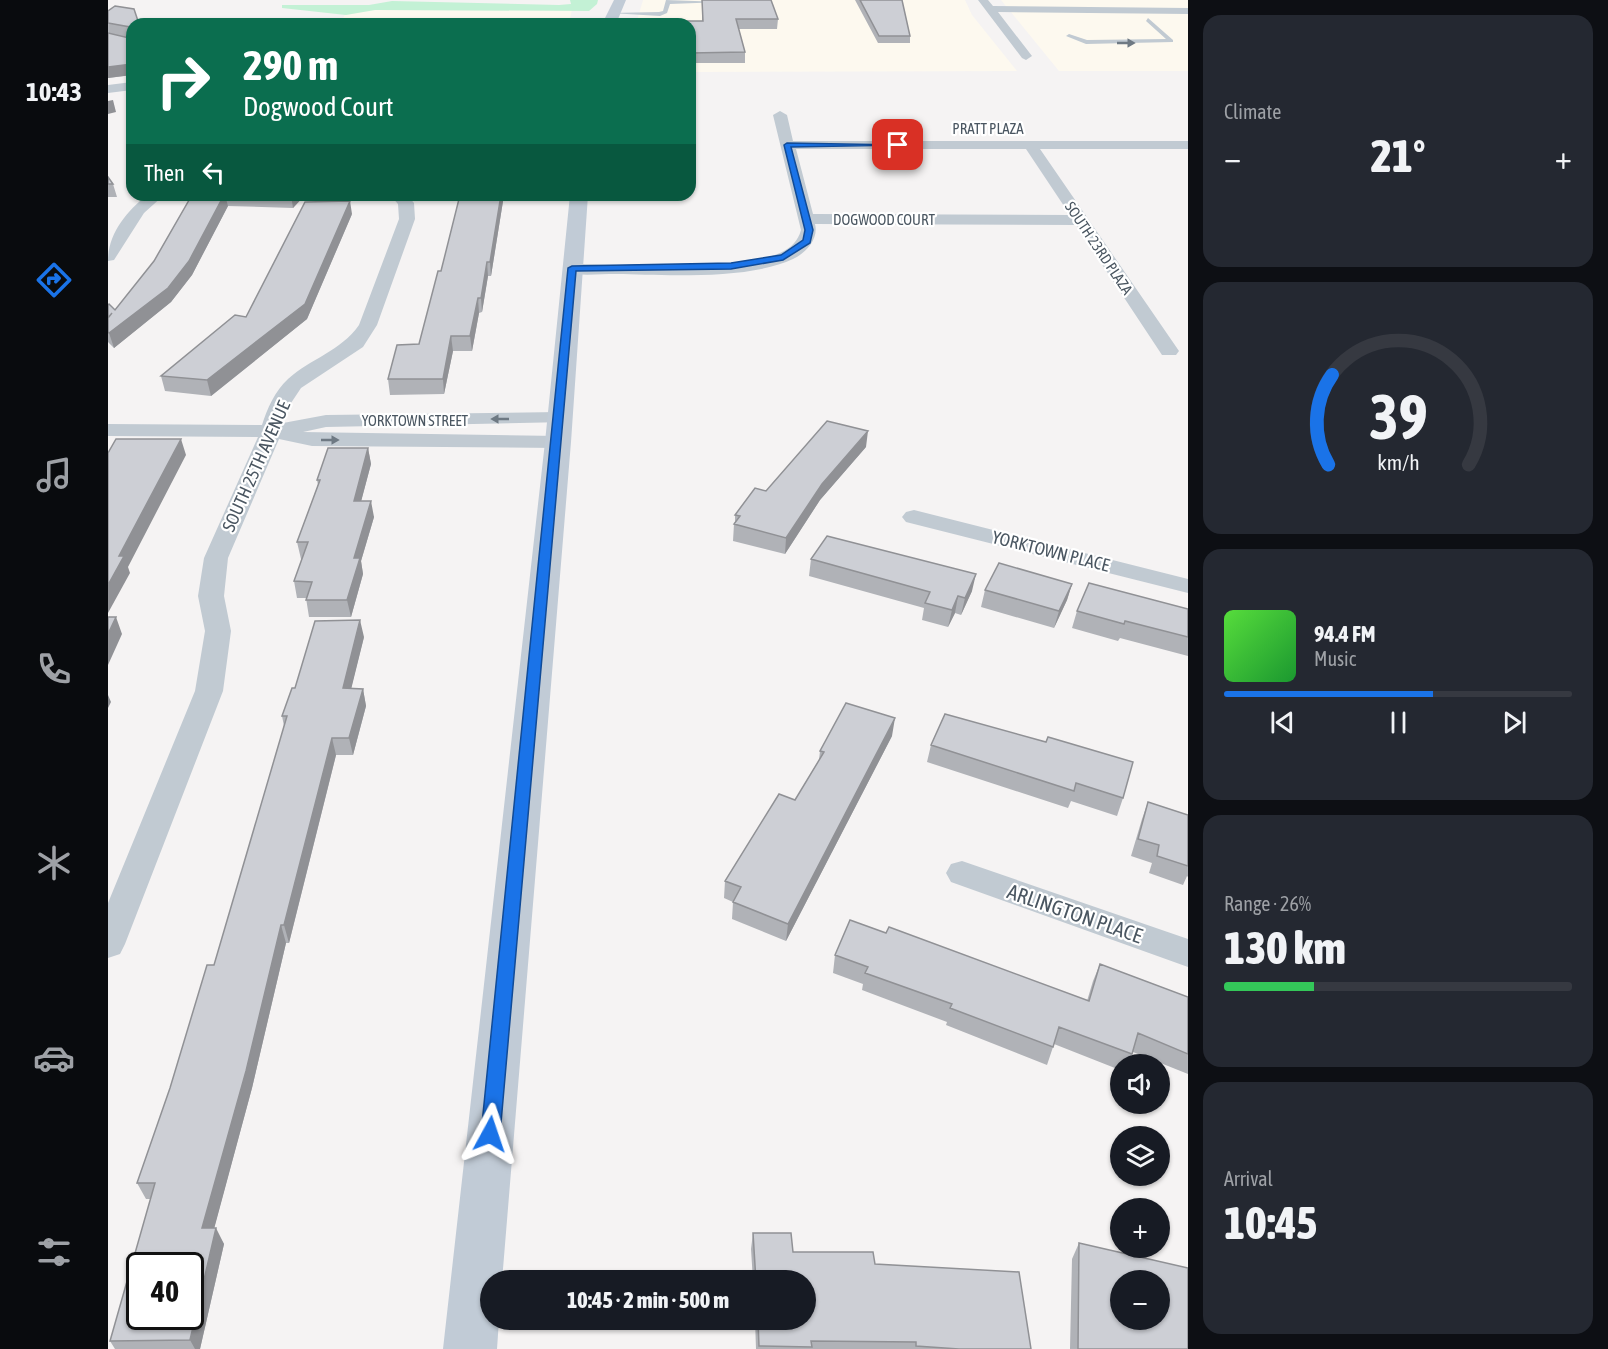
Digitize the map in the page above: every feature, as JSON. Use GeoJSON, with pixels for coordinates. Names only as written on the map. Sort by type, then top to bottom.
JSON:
{"type":"FeatureCollection","features":[{"type":"Feature","properties":{"kind":"street"},"geometry":{"type":"LineString","coordinates":[[606,0],[611,18]]}},
{"type":"Feature","properties":{"kind":"street"},"geometry":{"type":"LineString","coordinates":[[611,18],[620,0]]}},
{"type":"Feature","properties":{"kind":"street"},"geometry":{"type":"LineString","coordinates":[[986,4],[1188,11]]}},
{"type":"Feature","properties":{"kind":"street"},"geometry":{"type":"LineString","coordinates":[[986,4],[1026,56]]}},
{"type":"Feature","properties":{"kind":"street"},"geometry":{"type":"LineString","coordinates":[[108,89],[126,87]]}},
{"type":"Feature","properties":{"kind":"street"},"geometry":{"type":"LineString","coordinates":[[780,115],[807,219]]}},
{"type":"Feature","properties":{"kind":"street","name":"PRATT PLAZA"},"geometry":{"type":"LineString","coordinates":[[787,145],[1188,145]]}},
{"type":"Feature","properties":{"kind":"street","name":"SOUTH 23RD PLAZA"},"geometry":{"type":"LineString","coordinates":[[1030,145],[1168,351]]}},
{"type":"Feature","properties":{"kind":"street"},"geometry":{"type":"LineString","coordinates":[[108,256],[138,210],[149,201]]}},
{"type":"Feature","properties":{"kind":"street","name":"SOUTH 25TH AVENUE"},"geometry":{"type":"LineString","coordinates":[[108,944],[209,691],[218,631],[211,596],[216,558],[273,430],[277,410],[294,384],[356,343],[368,325],[407,219],[404,201]]}},
{"type":"Feature","properties":{"kind":"street"},"geometry":{"type":"LineString","coordinates":[[470,1349],[578,201]]}},
{"type":"Feature","properties":{"kind":"street","name":"DOGWOOD COURT"},"geometry":{"type":"LineString","coordinates":[[572,268],[731,266],[783,257],[807,241],[809,230],[807,219],[1081,220]]}},
{"type":"Feature","properties":{"kind":"street","name":"YORKTOWN STREET"},"geometry":{"type":"LineString","coordinates":[[108,430],[273,430],[312,440],[558,430]]}},
{"type":"Feature","properties":{"kind":"street","name":"YORKTOWN PLACE"},"geometry":{"type":"LineString","coordinates":[[914,517],[1188,586]]}},
{"type":"Feature","properties":{"kind":"street","name":"ARLINGTON PLACE"},"geometry":{"type":"LineString","coordinates":[[962,873],[1188,953]]}},
{"type":"Feature","properties":{"kind":"lane"},"geometry":{"type":"LineString","coordinates":[[621,18],[660,14],[665,12],[668,1],[723,2]]}},
{"type":"Feature","properties":{"kind":"lane"},"geometry":{"type":"LineString","coordinates":[[1069,36],[1086,42],[1171,41],[1148,20]]}},
{"type":"Feature","properties":{"kind":"shaded area"},"geometry":{"type":"Polygon","coordinates":[[[643,0],[965,0],[972,15],[1017,71],[696,72],[696,18],[638,18],[643,0]]]}},
{"type":"Feature","properties":{"kind":"shaded area"},"geometry":{"type":"Polygon","coordinates":[[[1001,0],[1188,0],[1188,71],[1059,71],[1001,0]]]}},
{"type":"Feature","properties":{"kind":"shaded area"},"geometry":{"type":"Polygon","coordinates":[[[349,9],[572,9],[570,18],[343,18],[349,9]]]}},
{"type":"Feature","properties":{"kind":"green space"},"geometry":{"type":"Polygon","coordinates":[[[570,0],[598,0],[589,11],[375,10],[346,15],[282,8],[282,5],[369,5],[392,1],[559,5],[571,4],[570,0]]]}},
{"type":"Feature","properties":{"kind":"building"},"geometry":{"type":"Polygon","coordinates":[[[702,0],[771,0],[778,19],[736,19],[745,52],[696,53],[696,21],[703,21],[702,0]]]}},
{"type":"Feature","properties":{"kind":"building"},"geometry":{"type":"Polygon","coordinates":[[[860,0],[902,0],[910,36],[879,36],[860,0]]]}},
{"type":"Feature","properties":{"kind":"building"},"geometry":{"type":"Polygon","coordinates":[[[115,6],[134,9],[137,18],[126,18],[126,26],[108,23],[108,11],[115,6]]]}},
{"type":"Feature","properties":{"kind":"building"},"geometry":{"type":"Polygon","coordinates":[[[108,33],[126,37],[126,65],[108,67],[108,33]]]}},
{"type":"Feature","properties":{"kind":"building"},"geometry":{"type":"Polygon","coordinates":[[[189,201],[221,201],[189,261],[168,288],[108,332],[108,305],[115,310],[154,261],[189,201]]]}},
{"type":"Feature","properties":{"kind":"building"},"geometry":{"type":"Polygon","coordinates":[[[350,201],[305,304],[207,380],[161,376],[235,315],[246,317],[305,202],[350,201]]]}},
{"type":"Feature","properties":{"kind":"building"},"geometry":{"type":"Polygon","coordinates":[[[458,201],[500,201],[490,262],[487,262],[481,298],[478,298],[470,336],[451,336],[443,379],[388,379],[397,345],[419,344],[438,271],[441,271],[458,201]]]}},
{"type":"Feature","properties":{"kind":"building"},"geometry":{"type":"Polygon","coordinates":[[[827,421],[868,431],[822,484],[786,538],[734,524],[740,516],[735,515],[755,488],[766,491],[827,421]]]}},
{"type":"Feature","properties":{"kind":"building"},"geometry":{"type":"Polygon","coordinates":[[[116,439],[181,439],[119,556],[124,556],[108,585],[108,453],[116,439]]]}},
{"type":"Feature","properties":{"kind":"building"},"geometry":{"type":"Polygon","coordinates":[[[328,448],[368,448],[354,501],[371,501],[354,558],[360,558],[347,600],[306,600],[312,582],[294,581],[308,542],[297,542],[320,480],[317,480],[328,448]]]}},
{"type":"Feature","properties":{"kind":"building"},"geometry":{"type":"Polygon","coordinates":[[[827,536],[976,574],[965,598],[958,596],[952,610],[925,603],[930,592],[811,559],[827,536]]]}},
{"type":"Feature","properties":{"kind":"building"},"geometry":{"type":"Polygon","coordinates":[[[999,563],[1072,584],[1059,611],[985,590],[999,563]]]}},
{"type":"Feature","properties":{"kind":"building"},"geometry":{"type":"Polygon","coordinates":[[[1089,583],[1188,609],[1188,637],[1125,621],[1124,624],[1077,611],[1089,583]]]}},
{"type":"Feature","properties":{"kind":"building"},"geometry":{"type":"Polygon","coordinates":[[[108,617],[116,617],[108,634],[108,617]]]}},
{"type":"Feature","properties":{"kind":"building"},"geometry":{"type":"Polygon","coordinates":[[[360,620],[343,688],[363,689],[349,738],[332,738],[284,925],[281,925],[246,1071],[202,1228],[216,1228],[204,1280],[204,1252],[135,1252],[155,1183],[137,1183],[170,1088],[207,965],[214,965],[287,716],[282,716],[292,688],[295,688],[315,621],[360,620]]]}},
{"type":"Feature","properties":{"kind":"building"},"geometry":{"type":"Polygon","coordinates":[[[846,703],[895,718],[788,924],[733,902],[741,887],[725,881],[779,794],[795,800],[824,752],[820,751],[846,703]]]}},
{"type":"Feature","properties":{"kind":"building"},"geometry":{"type":"Polygon","coordinates":[[[945,714],[1046,742],[1048,737],[1133,762],[1123,798],[1076,783],[1074,791],[931,745],[945,714]]]}},
{"type":"Feature","properties":{"kind":"building"},"geometry":{"type":"Polygon","coordinates":[[[1148,802],[1188,815],[1188,866],[1157,856],[1159,845],[1138,839],[1148,802]]]}},
{"type":"Feature","properties":{"kind":"building"},"geometry":{"type":"Polygon","coordinates":[[[850,920],[886,933],[889,927],[1089,1001],[1100,964],[1188,997],[1188,1054],[1138,1033],[1132,1054],[1059,1027],[1053,1047],[950,1008],[952,1004],[865,973],[868,967],[835,955],[850,920]]]}},
{"type":"Feature","properties":{"kind":"building"},"geometry":{"type":"Polygon","coordinates":[[[753,1233],[791,1233],[793,1252],[873,1252],[875,1264],[1019,1272],[1031,1349],[959,1349],[916,1346],[916,1342],[811,1341],[812,1347],[759,1346],[758,1330],[816,1330],[816,1270],[755,1270],[753,1233]]]}},
{"type":"Feature","properties":{"kind":"building"},"geometry":{"type":"Polygon","coordinates":[[[1079,1243],[1110,1250],[1110,1258],[1144,1258],[1188,1268],[1188,1349],[1078,1349],[1079,1243]]]}},
{"type":"Feature","properties":{"kind":"building"},"geometry":{"type":"Polygon","coordinates":[[[126,1285],[126,1330],[192,1330],[190,1340],[110,1341],[126,1285]]]}},
{"type":"Feature","properties":{"kind":"route"},"geometry":{"type":"LineString","coordinates":[[490,1134],[558,442],[572,268],[731,266],[783,257],[798,250],[807,241],[809,230],[787,145],[898,145]]}}]}
